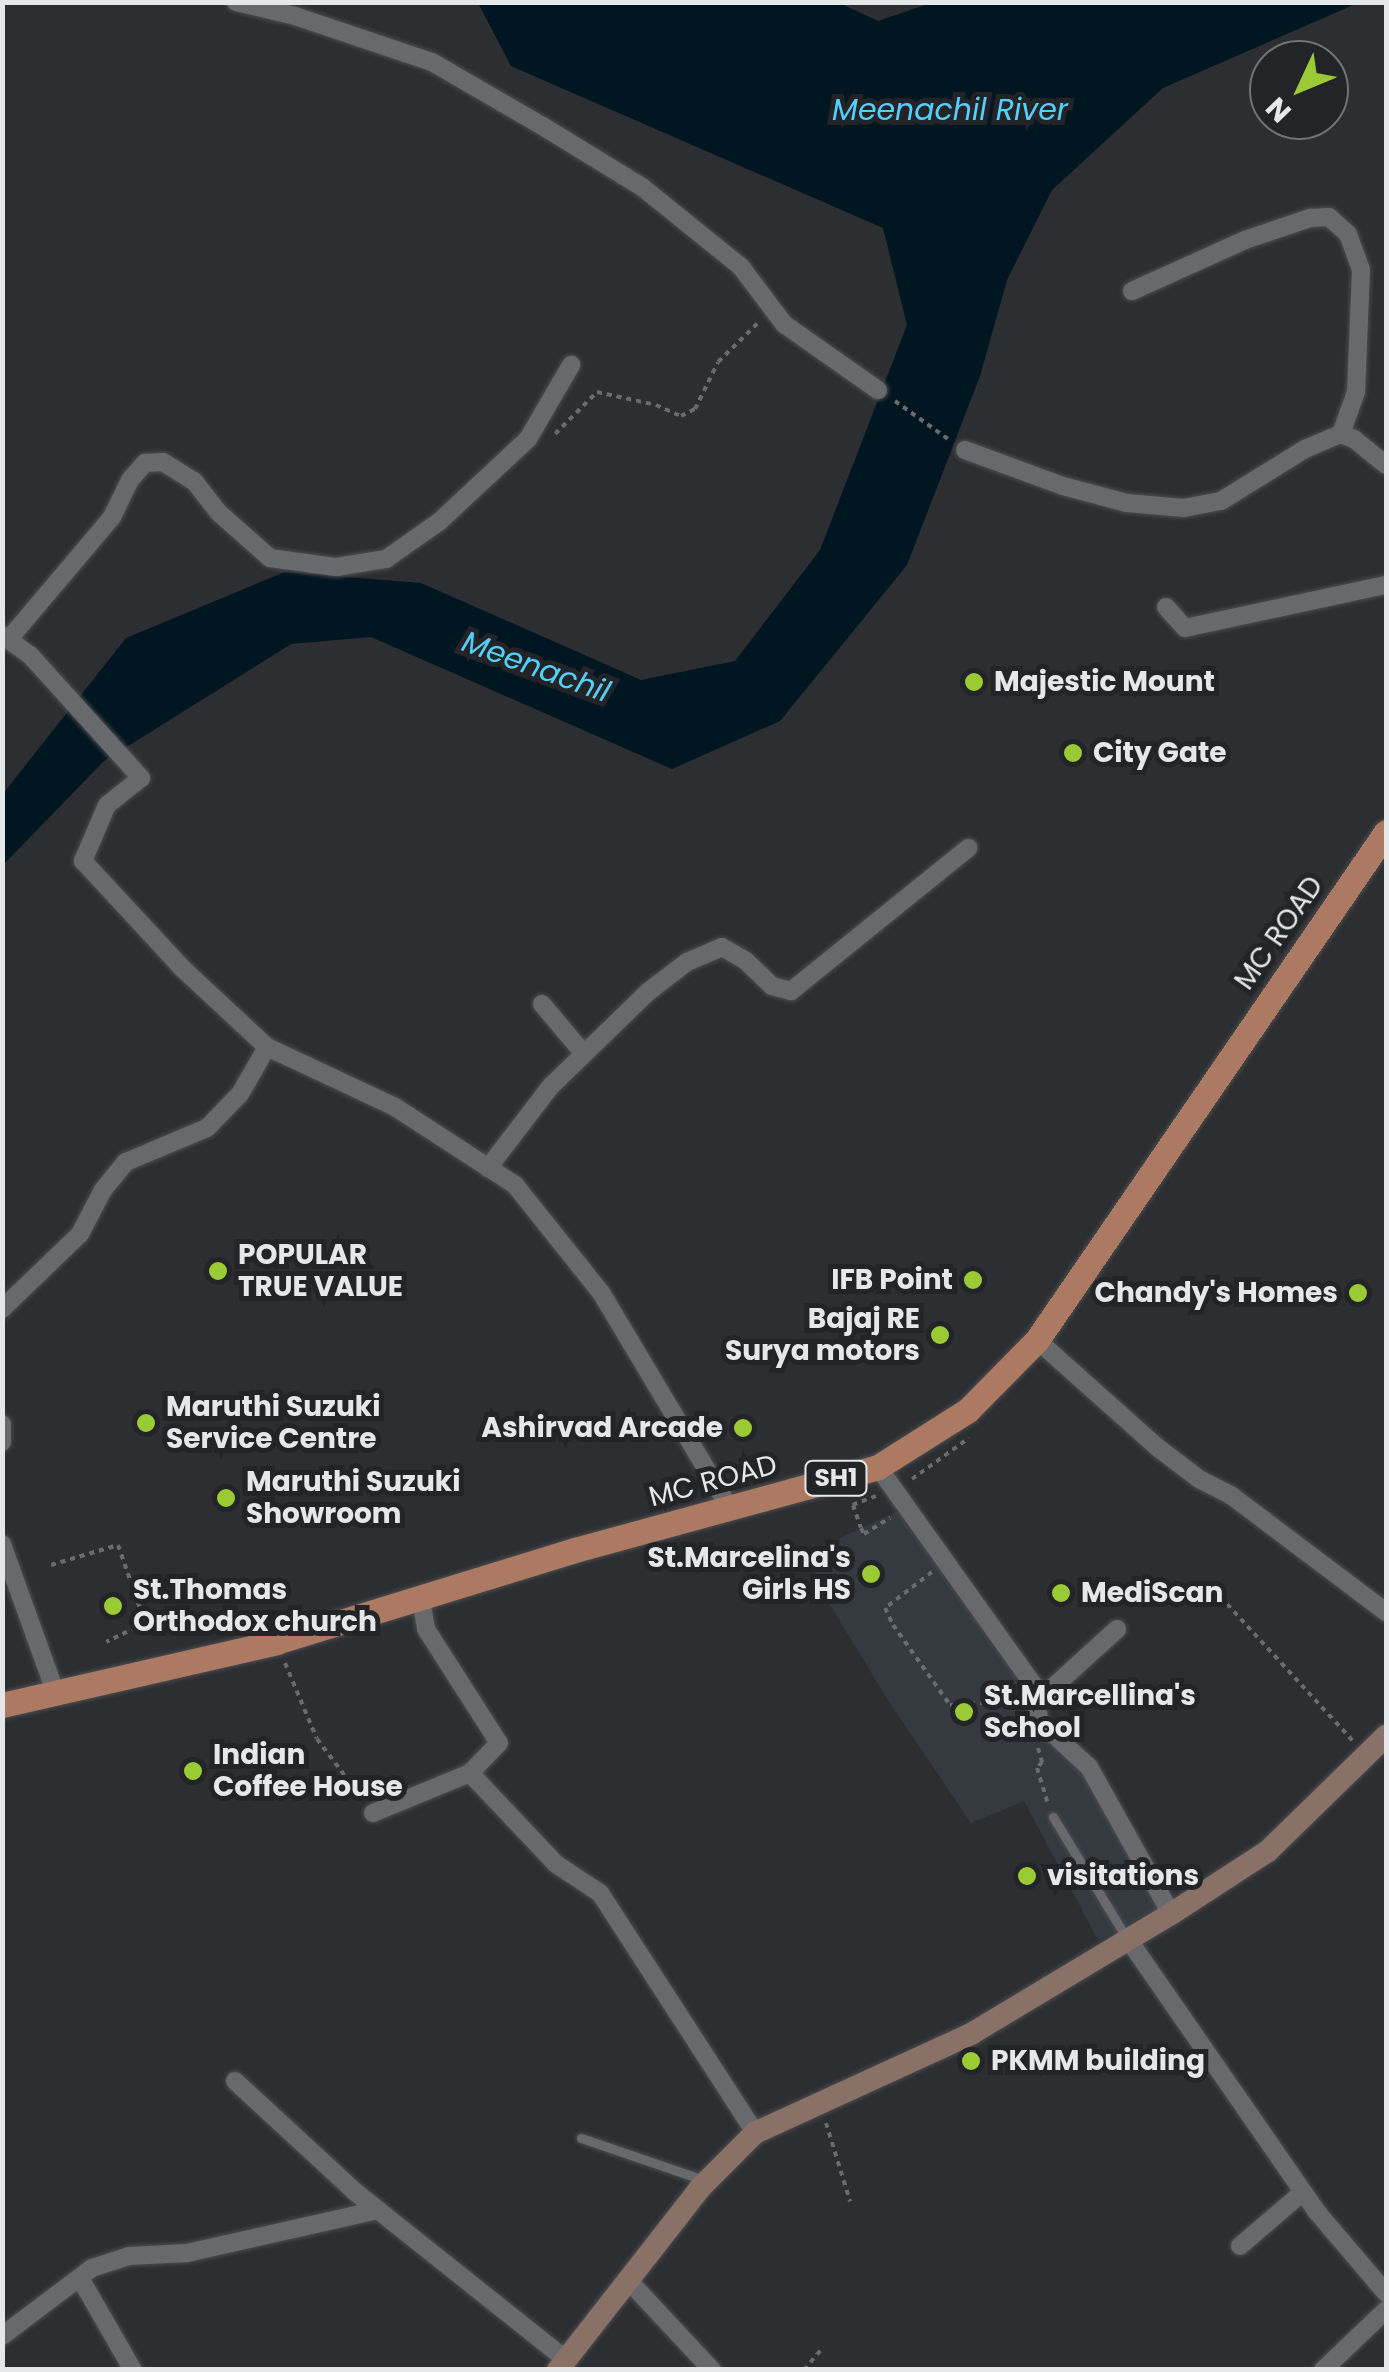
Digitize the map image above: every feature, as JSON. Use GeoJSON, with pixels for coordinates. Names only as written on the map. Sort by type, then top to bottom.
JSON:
{"type":"FeatureCollection","features":[{"type":"Feature","properties":{"kind":"main road","name":"MC ROAD"},"geometry":{"type":"LineString","coordinates":[[2,1704],[276,1642],[575,1550],[878,1467],[968,1410],[1037,1340],[1386,832]]}},
{"type":"Feature","properties":{"kind":"street"},"geometry":{"type":"LineString","coordinates":[[236,2],[295,16],[415,56],[482,90],[642,186],[741,268],[772,312],[878,390]]}},
{"type":"Feature","properties":{"kind":"street"},"geometry":{"type":"LineString","coordinates":[[1132,292],[1245,240],[1310,218],[1330,216],[1348,234],[1361,269],[1356,392],[1341,434]]}},
{"type":"Feature","properties":{"kind":"street"},"geometry":{"type":"LineString","coordinates":[[570,365],[528,439],[440,521],[386,559],[336,567],[270,558],[218,512],[194,481],[164,462],[145,463],[130,480],[112,517],[6,637],[50,677],[140,778],[107,806],[83,861],[182,968],[267,1047],[394,1108],[515,1185],[602,1294],[730,1508]]}},
{"type":"Feature","properties":{"kind":"street"},"geometry":{"type":"LineString","coordinates":[[965,450],[1128,503],[1184,508],[1222,501],[1305,449],[1341,434],[1354,439],[1386,465]]}},
{"type":"Feature","properties":{"kind":"street"},"geometry":{"type":"LineString","coordinates":[[1166,607],[1185,628],[1386,585]]}},
{"type":"Feature","properties":{"kind":"street"},"geometry":{"type":"LineString","coordinates":[[488,1168],[550,1086],[648,992],[708,950],[722,947],[772,986],[790,991],[968,848]]}},
{"type":"Feature","properties":{"kind":"street"},"geometry":{"type":"LineString","coordinates":[[542,1004],[584,1054]]}},
{"type":"Feature","properties":{"kind":"street"},"geometry":{"type":"LineString","coordinates":[[2,1309],[80,1234],[103,1190],[126,1162],[207,1128],[240,1094],[267,1047]]}},
{"type":"Feature","properties":{"kind":"street"},"geometry":{"type":"LineString","coordinates":[[1037,1340],[1157,1447],[1199,1479],[1232,1496],[1386,1612]]}},
{"type":"Feature","properties":{"kind":"street"},"geometry":{"type":"LineString","coordinates":[[2,1424],[2,1442]]}},
{"type":"Feature","properties":{"kind":"street"},"geometry":{"type":"LineString","coordinates":[[878,1467],[1033,1684],[1040,1722],[1089,1767],[1171,1914]]}},
{"type":"Feature","properties":{"kind":"street"},"geometry":{"type":"LineString","coordinates":[[2,1544],[56,1694]]}},
{"type":"Feature","properties":{"kind":"street"},"geometry":{"type":"LineString","coordinates":[[373,1812],[470,1773],[499,1743],[426,1629],[421,1600]]}},
{"type":"Feature","properties":{"kind":"street"},"geometry":{"type":"LineString","coordinates":[[1038,1701],[1117,1629]]}},
{"type":"Feature","properties":{"kind":"street"},"geometry":{"type":"LineString","coordinates":[[235,2081],[378,2210],[562,2364],[707,2180],[756,2133],[971,2034],[1171,1914],[1268,1851],[1386,1736]]}},
{"type":"Feature","properties":{"kind":"street"},"geometry":{"type":"LineString","coordinates":[[470,1773],[556,1864],[600,1893],[756,2133]]}},
{"type":"Feature","properties":{"kind":"street"},"geometry":{"type":"LineString","coordinates":[[1128,1939],[1303,2192],[1386,2293]]}},
{"type":"Feature","properties":{"kind":"street"},"geometry":{"type":"LineString","coordinates":[[1240,2246],[1303,2192]]}},
{"type":"Feature","properties":{"kind":"street"},"geometry":{"type":"LineString","coordinates":[[5,2336],[92,2268],[129,2256],[186,2253],[378,2210]]}},
{"type":"Feature","properties":{"kind":"street"},"geometry":{"type":"LineString","coordinates":[[80,2278],[133,2370]]}},
{"type":"Feature","properties":{"kind":"street"},"geometry":{"type":"LineString","coordinates":[[628,2280],[712,2370]]}},
{"type":"Feature","properties":{"kind":"street"},"geometry":{"type":"LineString","coordinates":[[1323,2370],[1386,2310]]}},
{"type":"Feature","properties":{"kind":"lane"},"geometry":{"type":"LineString","coordinates":[[1053,1818],[1128,1939]]}},
{"type":"Feature","properties":{"kind":"lane"},"geometry":{"type":"LineString","coordinates":[[581,2138],[707,2180]]}},
{"type":"Feature","properties":{"kind":"path"},"geometry":{"type":"LineString","coordinates":[[528,439],[541,450],[577,407],[597,392],[656,404],[682,416],[695,410],[718,362],[734,342],[772,312]]}},
{"type":"Feature","properties":{"kind":"path"},"geometry":{"type":"LineString","coordinates":[[878,390],[965,450]]}},
{"type":"Feature","properties":{"kind":"path"},"geometry":{"type":"LineString","coordinates":[[853,1505],[864,1534],[896,1515],[900,1520]]}},
{"type":"Feature","properties":{"kind":"path"},"geometry":{"type":"LineString","coordinates":[[51,1565],[118,1545],[146,1624],[106,1642]]}},
{"type":"Feature","properties":{"kind":"path"},"geometry":{"type":"LineString","coordinates":[[925,1560],[932,1572],[885,1608],[894,1624],[946,1702],[1017,1706],[1023,1718]]}},
{"type":"Feature","properties":{"kind":"path"},"geometry":{"type":"LineString","coordinates":[[1227,1604],[1366,1756]]}},
{"type":"Feature","properties":{"kind":"path"},"geometry":{"type":"LineString","coordinates":[[276,1642],[316,1739],[373,1812]]}},
{"type":"Feature","properties":{"kind":"path"},"geometry":{"type":"LineString","coordinates":[[1042,1756],[1037,1768],[1045,1796]]}},
{"type":"Feature","properties":{"kind":"path"},"geometry":{"type":"LineString","coordinates":[[1028,1766],[1037,1768]]}},
{"type":"Feature","properties":{"kind":"path"},"geometry":{"type":"LineString","coordinates":[[820,2104],[850,2201]]}},
{"type":"Feature","properties":{"kind":"path"},"geometry":{"type":"LineString","coordinates":[[804,2370],[822,2347]]}},
{"type":"Feature","properties":{"kind":"shaded area","name":"St.Marcellina's School"},"geometry":{"type":"Polygon","coordinates":[[[897,1511],[1025,1689],[1037,1730],[1083,1770],[1161,1907],[1098,1940],[1024,1801],[971,1823],[884,1694],[818,1585],[811,1552],[897,1511]]]}},
{"type":"Feature","properties":{"kind":"water"},"geometry":{"type":"Polygon","coordinates":[[[837,2],[878,21],[934,2],[1358,3],[1273,40],[1249,40],[1249,51],[1163,88],[1052,190],[1007,280],[980,376],[907,565],[780,721],[672,769],[371,637],[291,644],[104,761],[3,865],[2,795],[126,638],[285,572],[421,583],[641,680],[735,661],[820,550],[907,325],[883,228],[511,66],[478,3],[837,2]]]}},
{"type":"Feature","properties":{"kind":"place","name":"Majestic Mount"},"geometry":{"type":"Point","coordinates":[974,682]}},
{"type":"Feature","properties":{"kind":"place","name":"City Gate"},"geometry":{"type":"Point","coordinates":[1073,753]}},
{"type":"Feature","properties":{"kind":"place","name":"POPULAR TRUE VALUE"},"geometry":{"type":"Point","coordinates":[218,1271]}},
{"type":"Feature","properties":{"kind":"place","name":"IFB Point"},"geometry":{"type":"Point","coordinates":[973,1280]}},
{"type":"Feature","properties":{"kind":"place","name":"Chandy's Homes"},"geometry":{"type":"Point","coordinates":[1358,1293]}},
{"type":"Feature","properties":{"kind":"place","name":"Bajaj RE Surya motors"},"geometry":{"type":"Point","coordinates":[940,1335]}},
{"type":"Feature","properties":{"kind":"place","name":"Maruthi Suzuki Service Centre"},"geometry":{"type":"Point","coordinates":[146,1423]}},
{"type":"Feature","properties":{"kind":"place","name":"Ashirvad Arcade"},"geometry":{"type":"Point","coordinates":[743,1428]}},
{"type":"Feature","properties":{"kind":"place","name":"Maruthi Suzuki Showroom"},"geometry":{"type":"Point","coordinates":[226,1498]}},
{"type":"Feature","properties":{"kind":"place","name":"St.Marcelina's Girls HS"},"geometry":{"type":"Point","coordinates":[871,1574]}},
{"type":"Feature","properties":{"kind":"place","name":"MediScan"},"geometry":{"type":"Point","coordinates":[1061,1593]}},
{"type":"Feature","properties":{"kind":"place","name":"St.Thomas Orthodox church"},"geometry":{"type":"Point","coordinates":[113,1606]}},
{"type":"Feature","properties":{"kind":"place","name":"St.Marcellina's School"},"geometry":{"type":"Point","coordinates":[964,1712]}},
{"type":"Feature","properties":{"kind":"place","name":"Indian Coffee House"},"geometry":{"type":"Point","coordinates":[193,1771]}},
{"type":"Feature","properties":{"kind":"place","name":"visitations"},"geometry":{"type":"Point","coordinates":[1027,1876]}},
{"type":"Feature","properties":{"kind":"place","name":"PKMM building"},"geometry":{"type":"Point","coordinates":[971,2061]}},
{"type":"Feature","properties":{"kind":"water label","name":"Meenachil River"},"geometry":{"type":"Point","coordinates":[950,110]}},
{"type":"Feature","properties":{"kind":"water label","name":"Meenachil"},"geometry":{"type":"Point","coordinates":[536,667]}}]}
